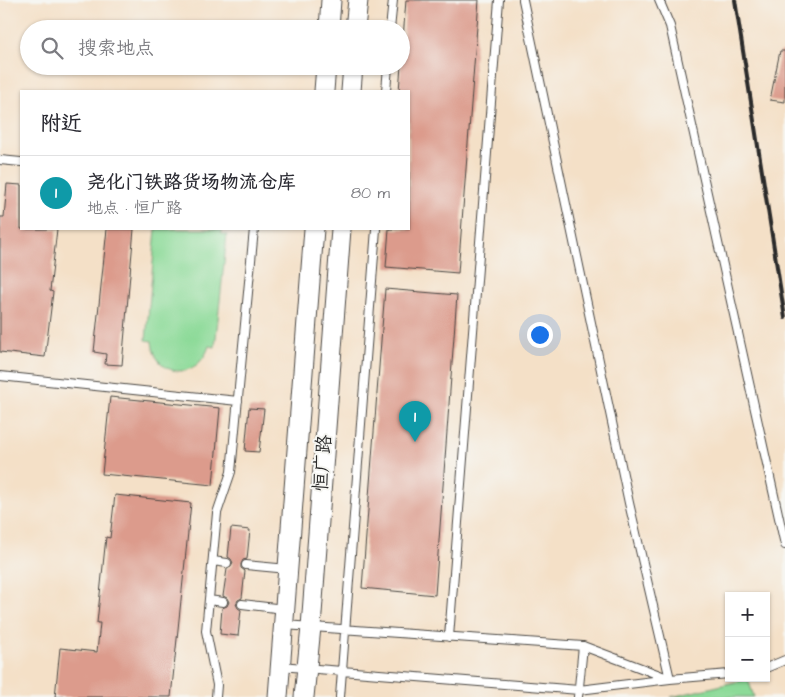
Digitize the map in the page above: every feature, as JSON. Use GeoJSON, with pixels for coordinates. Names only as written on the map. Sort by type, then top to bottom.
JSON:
{"type":"FeatureCollection","features":[{"type":"Feature","properties":{"kind":"street"},"geometry":{"type":"LineString","coordinates":[[330,20],[331,0]]}},
{"type":"Feature","properties":{"kind":"street"},"geometry":{"type":"LineString","coordinates":[[357,20],[358,0]]}},
{"type":"Feature","properties":{"kind":"street"},"geometry":{"type":"LineString","coordinates":[[324,90],[325,75]]}},
{"type":"Feature","properties":{"kind":"street"},"geometry":{"type":"LineString","coordinates":[[351,90],[352,75]]}},
{"type":"Feature","properties":{"kind":"street","name":"恒广路"},"geometry":{"type":"LineString","coordinates":[[278,697],[314,230]]}},
{"type":"Feature","properties":{"kind":"street","name":"恒广路"},"geometry":{"type":"LineString","coordinates":[[304,697],[341,230]]}},
{"type":"Feature","properties":{"kind":"lane"},"geometry":{"type":"LineString","coordinates":[[391,20],[393,0]]}},
{"type":"Feature","properties":{"kind":"lane"},"geometry":{"type":"LineString","coordinates":[[448,637],[498,0]]}},
{"type":"Feature","properties":{"kind":"lane"},"geometry":{"type":"LineString","coordinates":[[523,0],[629,503],[670,679]]}},
{"type":"Feature","properties":{"kind":"lane"},"geometry":{"type":"LineString","coordinates":[[658,0],[670,26],[785,545]]}},
{"type":"Feature","properties":{"kind":"lane"},"geometry":{"type":"LineString","coordinates":[[386,90],[387,75]]}},
{"type":"Feature","properties":{"kind":"lane"},"geometry":{"type":"LineString","coordinates":[[0,160],[20,162]]}},
{"type":"Feature","properties":{"kind":"lane"},"geometry":{"type":"LineString","coordinates":[[216,697],[217,685],[206,631],[217,513],[231,472],[254,230]]}},
{"type":"Feature","properties":{"kind":"lane"},"geometry":{"type":"LineString","coordinates":[[340,697],[376,230]]}},
{"type":"Feature","properties":{"kind":"lane"},"geometry":{"type":"LineString","coordinates":[[0,376],[238,401]]}},
{"type":"Feature","properties":{"kind":"lane"},"geometry":{"type":"LineString","coordinates":[[213,561],[227,563]]}},
{"type":"Feature","properties":{"kind":"lane"},"geometry":{"type":"LineString","coordinates":[[246,565],[288,569]]}},
{"type":"Feature","properties":{"kind":"lane"},"geometry":{"type":"LineString","coordinates":[[209,600],[223,602]]}},
{"type":"Feature","properties":{"kind":"lane"},"geometry":{"type":"LineString","coordinates":[[242,604],[311,627],[583,646],[670,679]]}},
{"type":"Feature","properties":{"kind":"lane"},"geometry":{"type":"LineString","coordinates":[[578,693],[583,646]]}},
{"type":"Feature","properties":{"kind":"lane"},"geometry":{"type":"LineString","coordinates":[[770,666],[785,660]]}},
{"type":"Feature","properties":{"kind":"lane"},"geometry":{"type":"LineString","coordinates":[[280,666],[578,693],[670,679],[725,674]]}},
{"type":"Feature","properties":{"kind":"green space"},"geometry":{"type":"Polygon","coordinates":[[[156,230],[222,230],[222,234],[227,235],[215,347],[209,346],[204,357],[196,365],[187,370],[178,371],[168,369],[161,363],[155,354],[152,341],[146,340],[156,230]]]}},
{"type":"Feature","properties":{"kind":"green space"},"geometry":{"type":"Polygon","coordinates":[[[735,682],[749,682],[754,697],[671,697],[735,682]]]}},
{"type":"Feature","properties":{"kind":"building"},"geometry":{"type":"Polygon","coordinates":[[[406,0],[479,0],[458,273],[386,267],[389,230],[410,230],[410,90],[399,90],[400,75],[410,75],[410,20],[404,20],[406,0]]]}},
{"type":"Feature","properties":{"kind":"building"},"geometry":{"type":"Polygon","coordinates":[[[780,51],[785,51],[785,102],[770,100],[780,51]]]}},
{"type":"Feature","properties":{"kind":"building"},"geometry":{"type":"Polygon","coordinates":[[[7,184],[20,185],[20,230],[57,230],[50,291],[53,292],[45,357],[0,352],[0,217],[4,217],[7,184]]]}},
{"type":"Feature","properties":{"kind":"building"},"geometry":{"type":"Polygon","coordinates":[[[107,230],[134,230],[122,365],[105,364],[106,354],[94,352],[107,230]]]}},
{"type":"Feature","properties":{"kind":"building"},"geometry":{"type":"Polygon","coordinates":[[[385,289],[457,295],[435,595],[362,588],[385,289]]]}},
{"type":"Feature","properties":{"kind":"building"},"geometry":{"type":"Polygon","coordinates":[[[110,397],[220,408],[213,485],[102,474],[110,397]]]}},
{"type":"Feature","properties":{"kind":"building"},"geometry":{"type":"Polygon","coordinates":[[[249,408],[264,409],[259,452],[245,451],[249,408]]]}},
{"type":"Feature","properties":{"kind":"building"},"geometry":{"type":"Polygon","coordinates":[[[115,495],[191,503],[171,697],[55,697],[60,648],[97,652],[100,623],[97,623],[106,537],[110,538],[115,495]]]}},
{"type":"Feature","properties":{"kind":"building"},"geometry":{"type":"Polygon","coordinates":[[[231,528],[250,530],[247,559],[243,560],[241,564],[241,568],[245,571],[242,598],[236,604],[241,610],[238,636],[220,634],[222,608],[227,606],[229,602],[223,596],[227,569],[233,563],[228,557],[231,528]]]}},
{"type":"Feature","properties":{"kind":"railway"},"geometry":{"type":"LineString","coordinates":[[735,0],[785,318]]}},
{"type":"Feature","properties":{"kind":"place","name":"尧化门铁路货场物流仓库"},"geometry":{"type":"Point","coordinates":[415,442]}}]}
